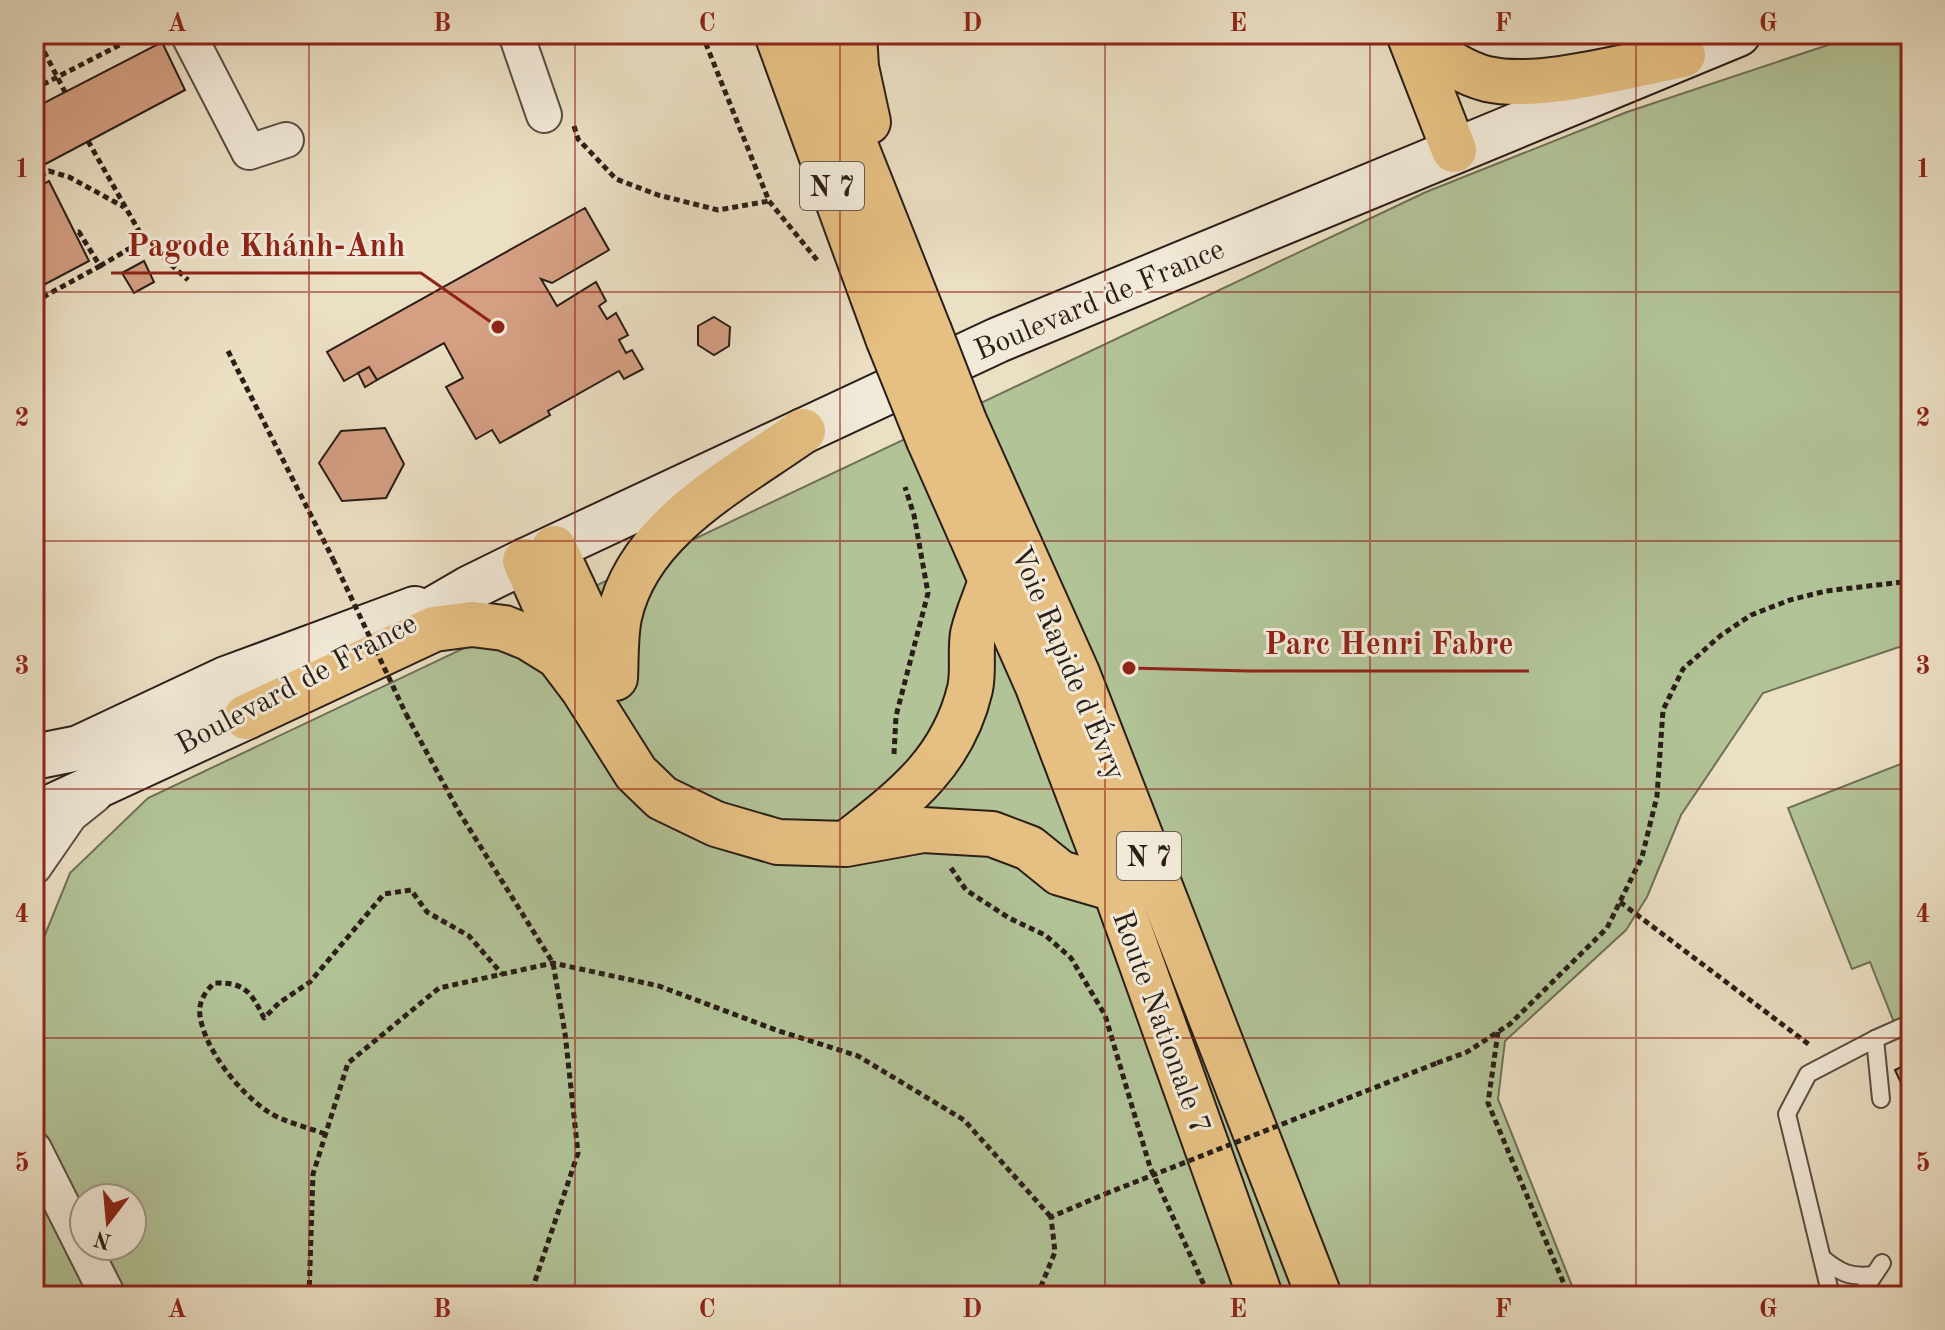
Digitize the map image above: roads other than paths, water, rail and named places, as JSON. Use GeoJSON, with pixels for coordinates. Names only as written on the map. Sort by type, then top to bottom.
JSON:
{"type":"FeatureCollection","features":[{"type":"Feature","properties":{"kind":"main road","name":"Voie Rapide d'Évry"},"geometry":{"type":"LineString","coordinates":[[777,34],[909,334],[947,430],[1077,673],[1319,1296]]}},
{"type":"Feature","properties":{"kind":"main road","name":"Voie Rapide d'Évry"},"geometry":{"type":"LineString","coordinates":[[811,34],[913,289],[909,334]]}},
{"type":"Feature","properties":{"kind":"main road"},"geometry":{"type":"LineString","coordinates":[[854,34],[856,67],[867,119],[913,289]]}},
{"type":"Feature","properties":{"kind":"main road","name":"Boulevard de France"},"geometry":{"type":"LineString","coordinates":[[34,815],[246,717],[470,588],[998,340],[1738,34]]}},
{"type":"Feature","properties":{"kind":"main road"},"geometry":{"type":"LineString","coordinates":[[1410,35],[1449,62],[1485,78],[1528,84],[1683,55]]}},
{"type":"Feature","properties":{"kind":"main road"},"geometry":{"type":"LineString","coordinates":[[1410,35],[1454,150]]}},
{"type":"Feature","properties":{"kind":"main road","name":"Route Nationale 7"},"geometry":{"type":"LineString","coordinates":[[947,430],[991,581],[1037,684],[1115,889],[1260,1296]]}},
{"type":"Feature","properties":{"kind":"main road"},"geometry":{"type":"LineString","coordinates":[[599,684],[627,588],[652,546],[677,520],[803,431]]}},
{"type":"Feature","properties":{"kind":"main road"},"geometry":{"type":"LineString","coordinates":[[539,555],[636,773],[662,798],[716,824],[778,842],[846,844],[923,830],[992,834],[1029,848],[1060,873],[1115,889]]}},
{"type":"Feature","properties":{"kind":"main road"},"geometry":{"type":"LineString","coordinates":[[846,844],[906,796],[931,771],[953,736],[971,687],[973,634],[991,581]]}},
{"type":"Feature","properties":{"kind":"main road","name":"Boulevard de France"},"geometry":{"type":"LineString","coordinates":[[34,757],[79,748],[226,679],[470,588]]}},
{"type":"Feature","properties":{"kind":"main road"},"geometry":{"type":"LineString","coordinates":[[246,717],[434,629],[472,624],[504,628],[529,638],[599,684]]}},
{"type":"Feature","properties":{"kind":"street"},"geometry":{"type":"LineString","coordinates":[[188,34],[249,152],[286,140]]}},
{"type":"Feature","properties":{"kind":"street"},"geometry":{"type":"LineString","coordinates":[[516,34],[544,115]]}},
{"type":"Feature","properties":{"kind":"street"},"geometry":{"type":"LineString","coordinates":[[34,867],[70,815],[122,773]]}},
{"type":"Feature","properties":{"kind":"street"},"geometry":{"type":"LineString","coordinates":[[34,1149],[108,1296]]}},
{"type":"Feature","properties":{"kind":"lane"},"geometry":{"type":"LineString","coordinates":[[1831,1296],[1787,1114],[1808,1074],[1911,1023]]}},
{"type":"Feature","properties":{"kind":"lane"},"geometry":{"type":"LineString","coordinates":[[1875,1039],[1881,1099]]}},
{"type":"Feature","properties":{"kind":"lane"},"geometry":{"type":"LineString","coordinates":[[1822,1258],[1850,1276],[1878,1269],[1860,1296]]}},
{"type":"Feature","properties":{"kind":"place","name":"Pagode Khánh-Anh"},"geometry":{"type":"Point","coordinates":[498,327]}},
{"type":"Feature","properties":{"kind":"place","name":"Parc Henri Fabre"},"geometry":{"type":"Point","coordinates":[1129,668]}}]}
